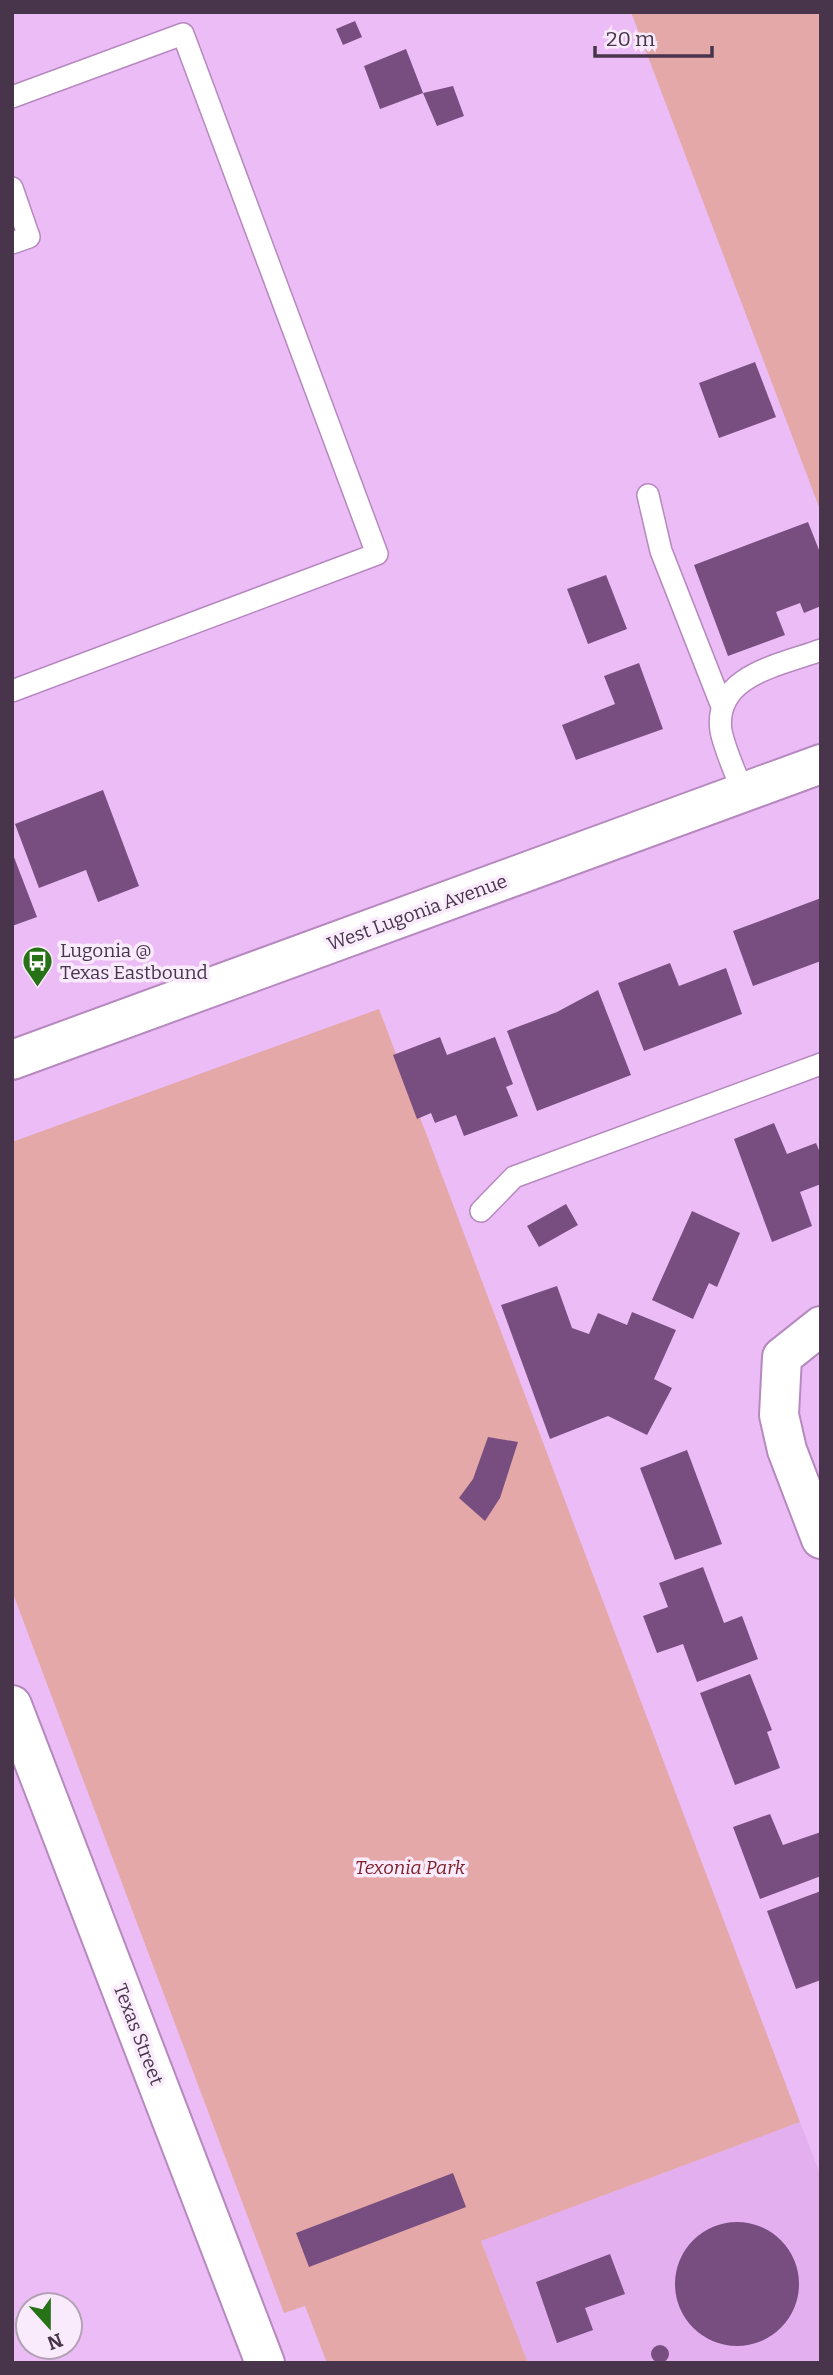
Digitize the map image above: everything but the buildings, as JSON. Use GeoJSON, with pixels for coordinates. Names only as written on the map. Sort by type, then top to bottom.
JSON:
{"type":"FeatureCollection","features":[{"type":"Feature","properties":{"kind":"street","name":"West Lugonia Avenue"},"geometry":{"type":"LineString","coordinates":[[12,1060],[821,764]]}},
{"type":"Feature","properties":{"kind":"street"},"geometry":{"type":"LineString","coordinates":[[821,1326],[782,1357],[779,1415],[787,1450],[821,1539]]}},
{"type":"Feature","properties":{"kind":"street","name":"Texas Street"},"geometry":{"type":"LineString","coordinates":[[12,1705],[265,2363]]}},
{"type":"Feature","properties":{"kind":"lane"},"geometry":{"type":"LineString","coordinates":[[12,97],[183,34],[377,554],[12,691]]}},
{"type":"Feature","properties":{"kind":"lane"},"geometry":{"type":"LineString","coordinates":[[12,188],[29,237],[12,243]]}},
{"type":"Feature","properties":{"kind":"lane"},"geometry":{"type":"LineString","coordinates":[[648,495],[661,551],[722,704],[721,731],[743,793]]}},
{"type":"Feature","properties":{"kind":"lane"},"geometry":{"type":"LineString","coordinates":[[722,704],[739,681],[821,650]]}},
{"type":"Feature","properties":{"kind":"lane"},"geometry":{"type":"LineString","coordinates":[[481,1211],[514,1177],[821,1064]]}},
{"type":"Feature","properties":{"kind":"shaded area"},"geometry":{"type":"Polygon","coordinates":[[[800,2122],[821,2176],[821,2363],[528,2363],[481,2241],[800,2122]]]}},
{"type":"Feature","properties":{"kind":"green space"},"geometry":{"type":"Polygon","coordinates":[[[631,12],[821,12],[821,512],[631,12]]]}},
{"type":"Feature","properties":{"kind":"green space","name":"Texonia Park"},"geometry":{"type":"Polygon","coordinates":[[[379,1009],[800,2122],[481,2241],[528,2363],[327,2363],[305,2306],[284,2313],[12,1591],[12,1142],[379,1009]]]}},
{"type":"Feature","properties":{"kind":"place","name":"Lugonia @ Texas Eastbound"},"geometry":{"type":"Point","coordinates":[37,988]}}]}
